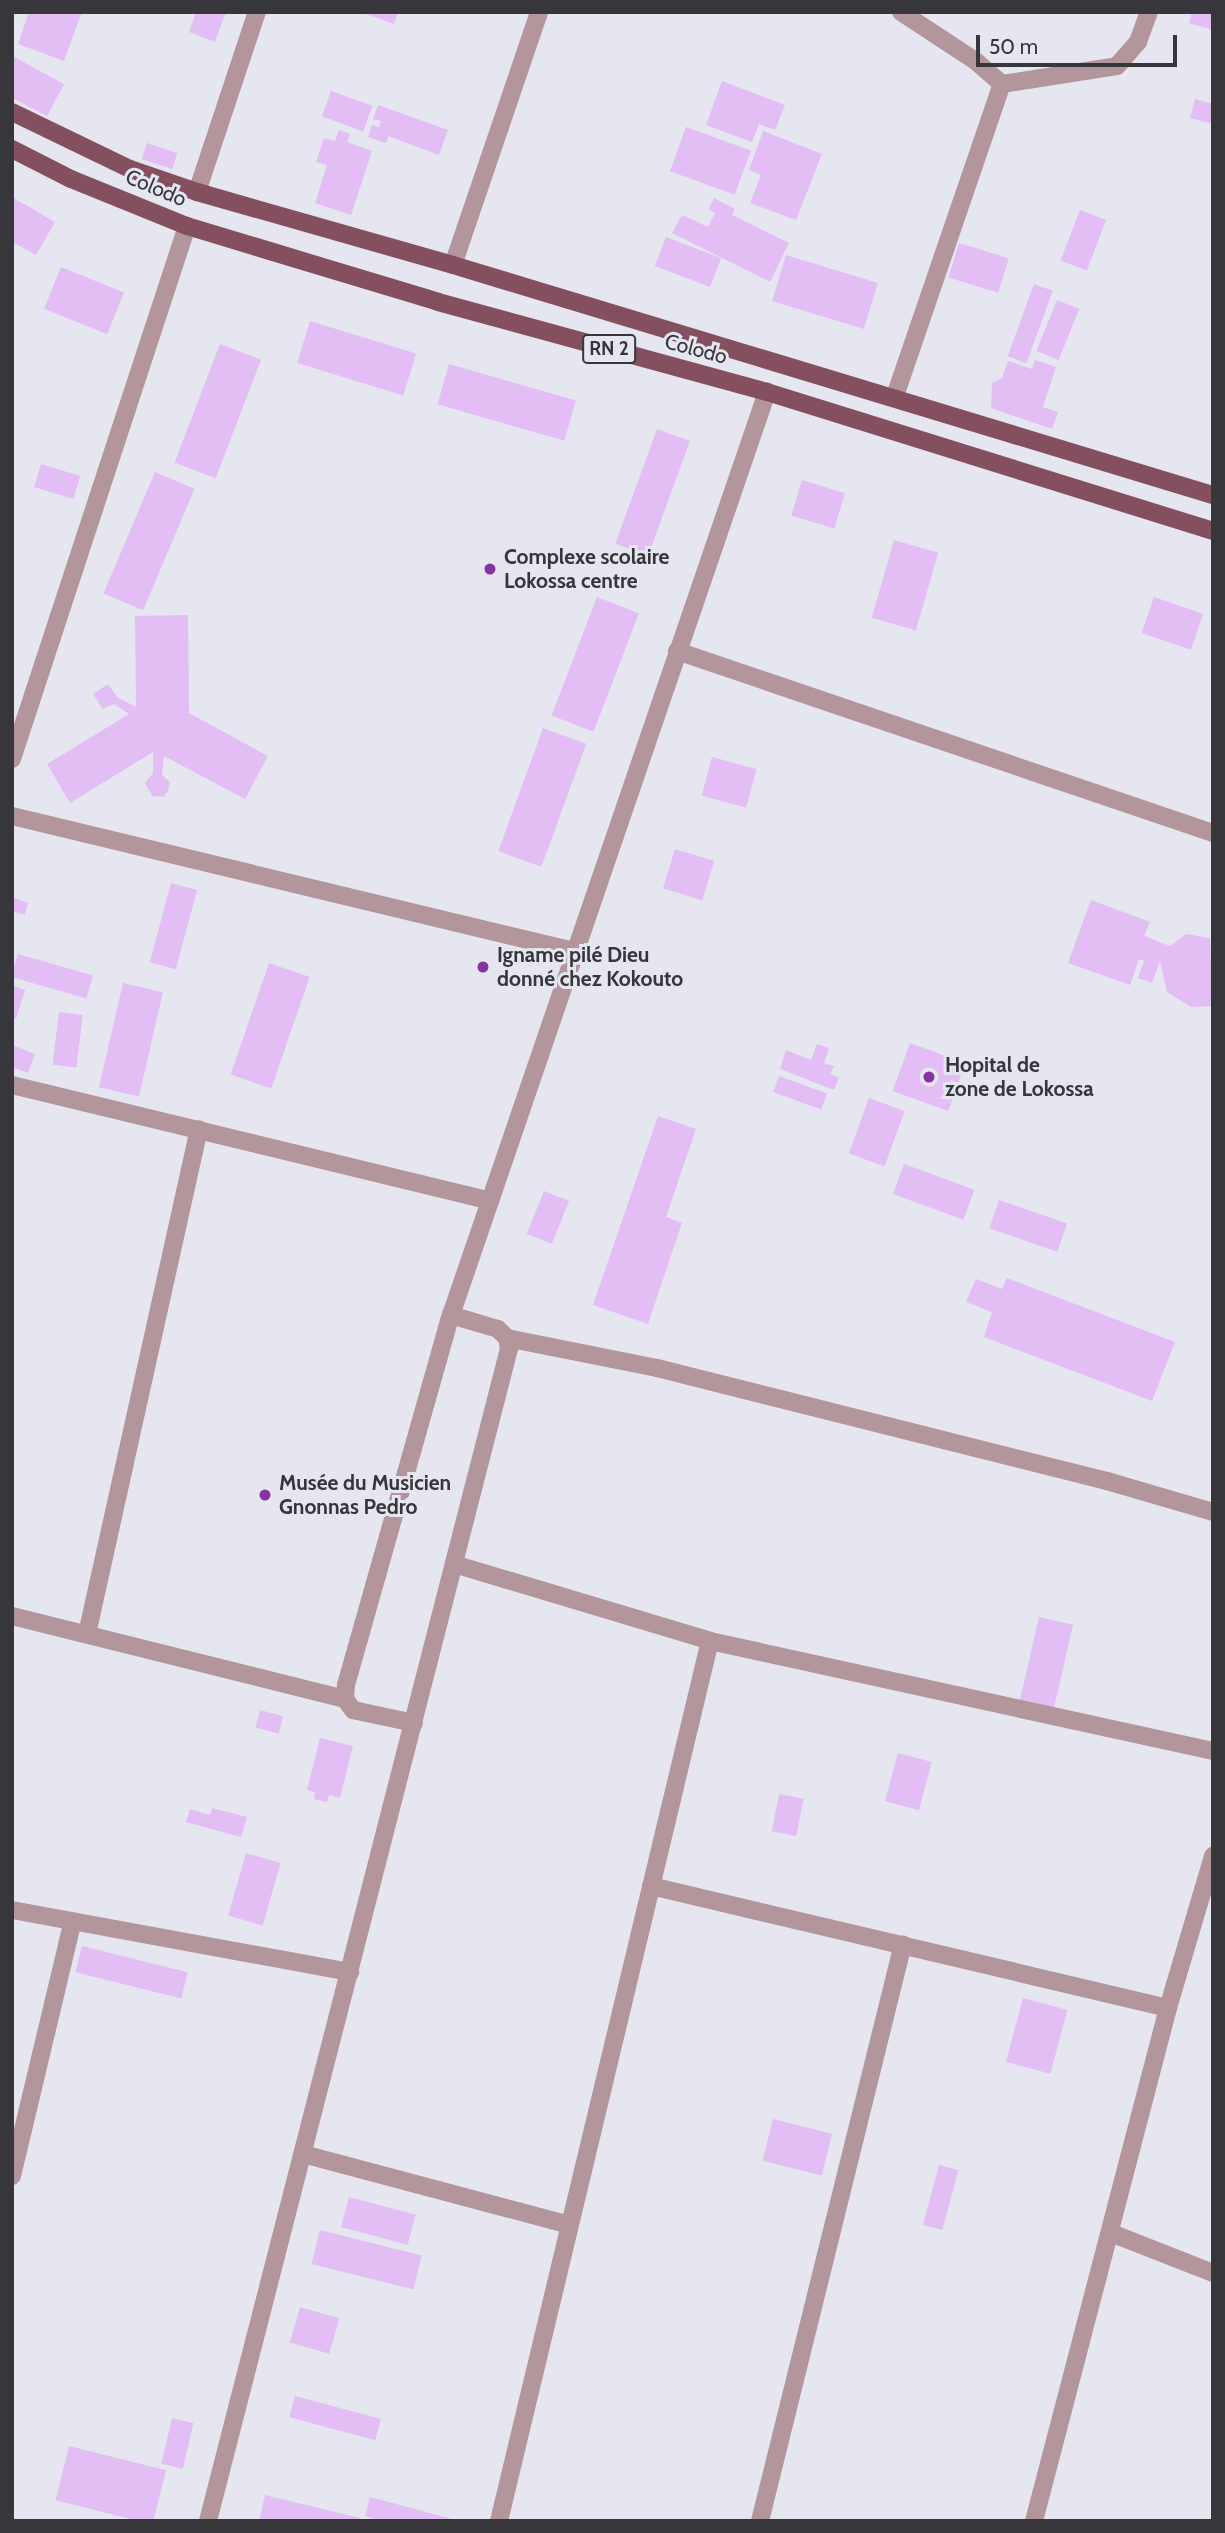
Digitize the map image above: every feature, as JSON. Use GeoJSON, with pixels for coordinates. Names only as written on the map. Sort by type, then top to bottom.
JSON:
{"type":"FeatureCollection","features":[{"type":"Feature","properties":{"kind":"main road","name":"Colodo"},"geometry":{"type":"LineString","coordinates":[[12,112],[130,169],[197,192],[453,265],[1213,495]]}},
{"type":"Feature","properties":{"kind":"main road","name":"Colodo"},"geometry":{"type":"LineString","coordinates":[[12,149],[71,180],[187,226],[438,302],[767,392],[1213,531]]}},
{"type":"Feature","properties":{"kind":"street"},"geometry":{"type":"LineString","coordinates":[[197,192],[257,12]]}},
{"type":"Feature","properties":{"kind":"street"},"geometry":{"type":"LineString","coordinates":[[453,265],[538,12]]}},
{"type":"Feature","properties":{"kind":"street"},"geometry":{"type":"LineString","coordinates":[[901,12],[977,62],[1002,84]]}},
{"type":"Feature","properties":{"kind":"street"},"geometry":{"type":"LineString","coordinates":[[1002,84],[1117,66],[1138,42],[1149,12]]}},
{"type":"Feature","properties":{"kind":"street"},"geometry":{"type":"LineString","coordinates":[[895,397],[1002,84]]}},
{"type":"Feature","properties":{"kind":"street"},"geometry":{"type":"LineString","coordinates":[[12,759],[187,226]]}},
{"type":"Feature","properties":{"kind":"street"},"geometry":{"type":"LineString","coordinates":[[345,1699],[452,1315],[573,951],[767,392]]}},
{"type":"Feature","properties":{"kind":"street"},"geometry":{"type":"LineString","coordinates":[[677,652],[1213,833]]}},
{"type":"Feature","properties":{"kind":"street"},"geometry":{"type":"LineString","coordinates":[[12,816],[573,951]]}},
{"type":"Feature","properties":{"kind":"street"},"geometry":{"type":"LineString","coordinates":[[12,1085],[490,1201]]}},
{"type":"Feature","properties":{"kind":"street"},"geometry":{"type":"LineString","coordinates":[[87,1634],[199,1129]]}},
{"type":"Feature","properties":{"kind":"street"},"geometry":{"type":"LineString","coordinates":[[452,1315],[498,1329],[507,1338],[684,1375],[1107,1481],[1213,1512]]}},
{"type":"Feature","properties":{"kind":"street"},"geometry":{"type":"LineString","coordinates":[[208,2521],[509,1349],[507,1338]]}},
{"type":"Feature","properties":{"kind":"street"},"geometry":{"type":"LineString","coordinates":[[454,1564],[710,1641],[1213,1751]]}},
{"type":"Feature","properties":{"kind":"street"},"geometry":{"type":"LineString","coordinates":[[12,1616],[345,1699],[353,1710],[414,1723]]}},
{"type":"Feature","properties":{"kind":"street"},"geometry":{"type":"LineString","coordinates":[[499,2521],[710,1641]]}},
{"type":"Feature","properties":{"kind":"street"},"geometry":{"type":"LineString","coordinates":[[1034,2521],[1168,2008],[1213,1856]]}},
{"type":"Feature","properties":{"kind":"street"},"geometry":{"type":"LineString","coordinates":[[651,1886],[1168,2008]]}},
{"type":"Feature","properties":{"kind":"street"},"geometry":{"type":"LineString","coordinates":[[12,1910],[72,1924],[350,1972]]}},
{"type":"Feature","properties":{"kind":"street"},"geometry":{"type":"LineString","coordinates":[[12,2176],[72,1924]]}},
{"type":"Feature","properties":{"kind":"street"},"geometry":{"type":"LineString","coordinates":[[760,2521],[903,1944]]}},
{"type":"Feature","properties":{"kind":"street"},"geometry":{"type":"LineString","coordinates":[[303,2154],[570,2225]]}},
{"type":"Feature","properties":{"kind":"street"},"geometry":{"type":"LineString","coordinates":[[1111,2234],[1213,2273]]}},
{"type":"Feature","properties":{"kind":"building"},"geometry":{"type":"Polygon","coordinates":[[[29,12],[82,12],[64,61],[18,44],[29,12]]]}},
{"type":"Feature","properties":{"kind":"building"},"geometry":{"type":"Polygon","coordinates":[[[196,12],[226,12],[215,42],[189,32],[196,12]]]}},
{"type":"Feature","properties":{"kind":"building"},"geometry":{"type":"Polygon","coordinates":[[[360,12],[398,12],[394,24],[360,12]]]}},
{"type":"Feature","properties":{"kind":"building"},"geometry":{"type":"Polygon","coordinates":[[[1192,12],[1213,12],[1213,30],[1189,23],[1192,12]]]}},
{"type":"Feature","properties":{"kind":"building"},"geometry":{"type":"Polygon","coordinates":[[[12,56],[64,84],[47,116],[12,98],[12,56]]]}},
{"type":"Feature","properties":{"kind":"building"},"geometry":{"type":"Polygon","coordinates":[[[722,81],[785,105],[775,130],[759,124],[752,142],[706,125],[722,81]]]}},
{"type":"Feature","properties":{"kind":"building"},"geometry":{"type":"Polygon","coordinates":[[[331,91],[372,106],[363,131],[322,116],[331,91]]]}},
{"type":"Feature","properties":{"kind":"building"},"geometry":{"type":"Polygon","coordinates":[[[1195,99],[1213,104],[1213,124],[1190,118],[1195,99]]]}},
{"type":"Feature","properties":{"kind":"building"},"geometry":{"type":"Polygon","coordinates":[[[378,105],[448,130],[439,155],[388,136],[386,143],[368,137],[372,125],[379,127],[381,121],[373,119],[378,105]]]}},
{"type":"Feature","properties":{"kind":"building"},"geometry":{"type":"Polygon","coordinates":[[[686,127],[751,151],[735,195],[670,171],[686,127]]]}},
{"type":"Feature","properties":{"kind":"building"},"geometry":{"type":"Polygon","coordinates":[[[339,130],[350,134],[347,142],[372,151],[351,215],[315,203],[327,165],[316,162],[324,138],[335,141],[339,130]]]}},
{"type":"Feature","properties":{"kind":"building"},"geometry":{"type":"Polygon","coordinates":[[[763,131],[822,154],[796,220],[750,203],[761,175],[749,170],[763,131]]]}},
{"type":"Feature","properties":{"kind":"building"},"geometry":{"type":"Polygon","coordinates":[[[147,143],[177,153],[172,169],[142,159],[147,143]]]}},
{"type":"Feature","properties":{"kind":"building"},"geometry":{"type":"Polygon","coordinates":[[[12,197],[55,222],[36,255],[12,242],[12,197]]]}},
{"type":"Feature","properties":{"kind":"building"},"geometry":{"type":"Polygon","coordinates":[[[714,198],[735,209],[732,215],[789,243],[770,282],[672,233],[682,215],[708,227],[715,213],[708,209],[714,198]]]}},
{"type":"Feature","properties":{"kind":"building"},"geometry":{"type":"Polygon","coordinates":[[[1080,210],[1106,220],[1087,270],[1061,260],[1080,210]]]}},
{"type":"Feature","properties":{"kind":"building"},"geometry":{"type":"Polygon","coordinates":[[[666,237],[721,258],[710,287],[655,266],[666,237]]]}},
{"type":"Feature","properties":{"kind":"building"},"geometry":{"type":"Polygon","coordinates":[[[959,243],[1009,258],[998,293],[948,277],[959,243]]]}},
{"type":"Feature","properties":{"kind":"building"},"geometry":{"type":"Polygon","coordinates":[[[786,255],[878,283],[864,329],[772,301],[786,255]]]}},
{"type":"Feature","properties":{"kind":"building"},"geometry":{"type":"Polygon","coordinates":[[[61,267],[124,292],[107,334],[44,309],[61,267]]]}},
{"type":"Feature","properties":{"kind":"building"},"geometry":{"type":"Polygon","coordinates":[[[1034,284],[1053,291],[1026,363],[1008,356],[1034,284]]]}},
{"type":"Feature","properties":{"kind":"building"},"geometry":{"type":"Polygon","coordinates":[[[1057,300],[1079,309],[1059,360],[1036,351],[1057,300]]]}},
{"type":"Feature","properties":{"kind":"building"},"geometry":{"type":"Polygon","coordinates":[[[310,321],[416,353],[403,396],[297,363],[310,321]]]}},
{"type":"Feature","properties":{"kind":"building"},"geometry":{"type":"Polygon","coordinates":[[[220,344],[261,360],[216,478],[174,463],[220,344]]]}},
{"type":"Feature","properties":{"kind":"building"},"geometry":{"type":"Polygon","coordinates":[[[1035,360],[1056,367],[1043,407],[1058,412],[1052,429],[991,408],[992,383],[1002,378],[1008,361],[1032,369],[1035,360]]]}},
{"type":"Feature","properties":{"kind":"building"},"geometry":{"type":"Polygon","coordinates":[[[449,364],[576,400],[564,441],[437,404],[449,364]]]}},
{"type":"Feature","properties":{"kind":"building"},"geometry":{"type":"Polygon","coordinates":[[[657,429],[690,441],[648,556],[615,544],[657,429]]]}},
{"type":"Feature","properties":{"kind":"building"},"geometry":{"type":"Polygon","coordinates":[[[41,464],[80,476],[73,499],[34,487],[41,464]]]}},
{"type":"Feature","properties":{"kind":"building"},"geometry":{"type":"Polygon","coordinates":[[[155,472],[195,489],[143,610],[103,594],[155,472]]]}},
{"type":"Feature","properties":{"kind":"building"},"geometry":{"type":"Polygon","coordinates":[[[802,480],[845,493],[834,529],[791,515],[802,480]]]}},
{"type":"Feature","properties":{"kind":"building"},"geometry":{"type":"Polygon","coordinates":[[[894,540],[938,553],[916,631],[872,618],[894,540]]]}},
{"type":"Feature","properties":{"kind":"building"},"geometry":{"type":"Polygon","coordinates":[[[597,597],[639,613],[593,732],[551,716],[597,597]]]}},
{"type":"Feature","properties":{"kind":"building"},"geometry":{"type":"Polygon","coordinates":[[[1154,597],[1203,614],[1191,650],[1142,633],[1154,597]]]}},
{"type":"Feature","properties":{"kind":"building"},"geometry":{"type":"Polygon","coordinates":[[[188,615],[189,713],[268,756],[245,799],[164,756],[162,775],[170,782],[168,791],[164,797],[152,796],[145,783],[153,773],[153,752],[70,803],[47,764],[129,714],[114,704],[103,709],[93,694],[108,684],[117,697],[136,707],[135,616],[188,615]]]}},
{"type":"Feature","properties":{"kind":"building"},"geometry":{"type":"Polygon","coordinates":[[[543,728],[586,744],[541,867],[498,851],[543,728]]]}},
{"type":"Feature","properties":{"kind":"building"},"geometry":{"type":"Polygon","coordinates":[[[712,757],[756,769],[746,808],[702,796],[712,757]]]}},
{"type":"Feature","properties":{"kind":"building"},"geometry":{"type":"Polygon","coordinates":[[[675,849],[714,861],[702,900],[663,888],[675,849]]]}},
{"type":"Feature","properties":{"kind":"building"},"geometry":{"type":"Polygon","coordinates":[[[171,883],[197,890],[176,969],[150,962],[171,883]]]}},
{"type":"Feature","properties":{"kind":"building"},"geometry":{"type":"Polygon","coordinates":[[[12,897],[28,903],[25,915],[12,911],[12,897]]]}},
{"type":"Feature","properties":{"kind":"building"},"geometry":{"type":"Polygon","coordinates":[[[1091,900],[1150,922],[1144,936],[1170,946],[1186,934],[1210,938],[1213,1006],[1191,1007],[1167,992],[1160,961],[1152,983],[1138,978],[1144,961],[1139,959],[1130,985],[1068,963],[1091,900]]]}},
{"type":"Feature","properties":{"kind":"building"},"geometry":{"type":"Polygon","coordinates":[[[18,954],[93,975],[86,999],[12,977],[18,954]]]}},
{"type":"Feature","properties":{"kind":"building"},"geometry":{"type":"Polygon","coordinates":[[[269,963],[310,977],[271,1089],[231,1075],[269,963]]]}},
{"type":"Feature","properties":{"kind":"building"},"geometry":{"type":"Polygon","coordinates":[[[123,983],[163,992],[139,1096],[99,1087],[123,983]]]}},
{"type":"Feature","properties":{"kind":"building"},"geometry":{"type":"Polygon","coordinates":[[[13,986],[25,990],[16,1019],[12,1017],[13,986]]]}},
{"type":"Feature","properties":{"kind":"building"},"geometry":{"type":"Polygon","coordinates":[[[59,1012],[83,1015],[76,1068],[53,1065],[59,1012]]]}},
{"type":"Feature","properties":{"kind":"building","name":"Hopital de zone de Lokossa"},"geometry":{"type":"Polygon","coordinates":[[[910,1043],[965,1063],[948,1111],[893,1091],[910,1043]]]}},
{"type":"Feature","properties":{"kind":"building"},"geometry":{"type":"Polygon","coordinates":[[[817,1044],[829,1048],[824,1063],[834,1066],[830,1074],[839,1078],[834,1090],[780,1069],[786,1050],[811,1060],[817,1044]]]}},
{"type":"Feature","properties":{"kind":"building"},"geometry":{"type":"Polygon","coordinates":[[[12,1045],[35,1054],[28,1073],[12,1067],[12,1045]]]}},
{"type":"Feature","properties":{"kind":"building"},"geometry":{"type":"Polygon","coordinates":[[[779,1076],[827,1093],[821,1109],[773,1092],[779,1076]]]}},
{"type":"Feature","properties":{"kind":"building"},"geometry":{"type":"Polygon","coordinates":[[[869,1098],[905,1111],[885,1166],[849,1153],[869,1098]]]}},
{"type":"Feature","properties":{"kind":"building"},"geometry":{"type":"Polygon","coordinates":[[[658,1116],[696,1129],[666,1217],[682,1223],[648,1324],[593,1305],[658,1116]]]}},
{"type":"Feature","properties":{"kind":"building"},"geometry":{"type":"Polygon","coordinates":[[[904,1164],[974,1190],[964,1220],[893,1194],[904,1164]]]}},
{"type":"Feature","properties":{"kind":"building"},"geometry":{"type":"Polygon","coordinates":[[[544,1191],[569,1201],[552,1244],[527,1234],[544,1191]]]}},
{"type":"Feature","properties":{"kind":"building"},"geometry":{"type":"Polygon","coordinates":[[[999,1200],[1067,1223],[1057,1252],[989,1228],[999,1200]]]}},
{"type":"Feature","properties":{"kind":"building"},"geometry":{"type":"Polygon","coordinates":[[[1007,1278],[1175,1342],[1152,1401],[984,1337],[992,1312],[966,1302],[976,1279],[1002,1289],[1007,1278]]]}},
{"type":"Feature","properties":{"kind":"building"},"geometry":{"type":"Polygon","coordinates":[[[1039,1617],[1073,1625],[1054,1708],[1020,1700],[1039,1617]]]}},
{"type":"Feature","properties":{"kind":"building"},"geometry":{"type":"Polygon","coordinates":[[[260,1710],[283,1716],[279,1734],[255,1727],[260,1710]]]}},
{"type":"Feature","properties":{"kind":"building"},"geometry":{"type":"Polygon","coordinates":[[[320,1738],[353,1746],[340,1798],[329,1795],[327,1802],[314,1799],[315,1792],[307,1790],[320,1738]]]}},
{"type":"Feature","properties":{"kind":"building"},"geometry":{"type":"Polygon","coordinates":[[[898,1753],[932,1762],[919,1810],[885,1801],[898,1753]]]}},
{"type":"Feature","properties":{"kind":"building"},"geometry":{"type":"Polygon","coordinates":[[[779,1794],[804,1799],[796,1836],[772,1831],[779,1794]]]}},
{"type":"Feature","properties":{"kind":"building"},"geometry":{"type":"Polygon","coordinates":[[[212,1808],[247,1817],[241,1837],[186,1822],[190,1809],[210,1815],[212,1808]]]}},
{"type":"Feature","properties":{"kind":"building"},"geometry":{"type":"Polygon","coordinates":[[[246,1853],[281,1863],[263,1925],[228,1915],[246,1853]]]}},
{"type":"Feature","properties":{"kind":"building"},"geometry":{"type":"Polygon","coordinates":[[[82,1946],[188,1972],[181,1999],[75,1972],[82,1946]]]}},
{"type":"Feature","properties":{"kind":"building"},"geometry":{"type":"Polygon","coordinates":[[[1023,1998],[1067,2010],[1050,2074],[1006,2062],[1023,1998]]]}},
{"type":"Feature","properties":{"kind":"building"},"geometry":{"type":"Polygon","coordinates":[[[773,2119],[832,2134],[822,2175],[763,2161],[773,2119]]]}},
{"type":"Feature","properties":{"kind":"building"},"geometry":{"type":"Polygon","coordinates":[[[939,2165],[958,2170],[942,2230],[923,2225],[939,2165]]]}},
{"type":"Feature","properties":{"kind":"building"},"geometry":{"type":"Polygon","coordinates":[[[349,2197],[416,2215],[408,2245],[341,2227],[349,2197]]]}},
{"type":"Feature","properties":{"kind":"building"},"geometry":{"type":"Polygon","coordinates":[[[320,2230],[422,2255],[413,2289],[312,2264],[320,2230]]]}},
{"type":"Feature","properties":{"kind":"building"},"geometry":{"type":"Polygon","coordinates":[[[300,2307],[339,2318],[329,2354],[290,2343],[300,2307]]]}},
{"type":"Feature","properties":{"kind":"building"},"geometry":{"type":"Polygon","coordinates":[[[295,2396],[381,2419],[375,2440],[289,2417],[295,2396]]]}},
{"type":"Feature","properties":{"kind":"building"},"geometry":{"type":"Polygon","coordinates":[[[172,2418],[193,2423],[183,2469],[161,2464],[172,2418]]]}},
{"type":"Feature","properties":{"kind":"building"},"geometry":{"type":"Polygon","coordinates":[[[69,2446],[166,2470],[153,2521],[138,2521],[55,2500],[69,2446]]]}},
{"type":"Feature","properties":{"kind":"building"},"geometry":{"type":"Polygon","coordinates":[[[265,2495],[360,2518],[360,2521],[259,2521],[265,2495]]]}},
{"type":"Feature","properties":{"kind":"building"},"geometry":{"type":"Polygon","coordinates":[[[370,2497],[456,2521],[381,2521],[365,2516],[370,2497]]]}},
{"type":"Feature","properties":{"kind":"place","name":"Complexe scolaire Lokossa centre"},"geometry":{"type":"Point","coordinates":[490,569]}},
{"type":"Feature","properties":{"kind":"place","name":"Igname pilé Dieu donné chez Kokouto"},"geometry":{"type":"Point","coordinates":[483,967]}},
{"type":"Feature","properties":{"kind":"place","name":"Hopital de zone de Lokossa"},"geometry":{"type":"Point","coordinates":[929,1077]}},
{"type":"Feature","properties":{"kind":"place","name":"Musée du Musicien Gnonnas Pedro"},"geometry":{"type":"Point","coordinates":[265,1495]}}]}
